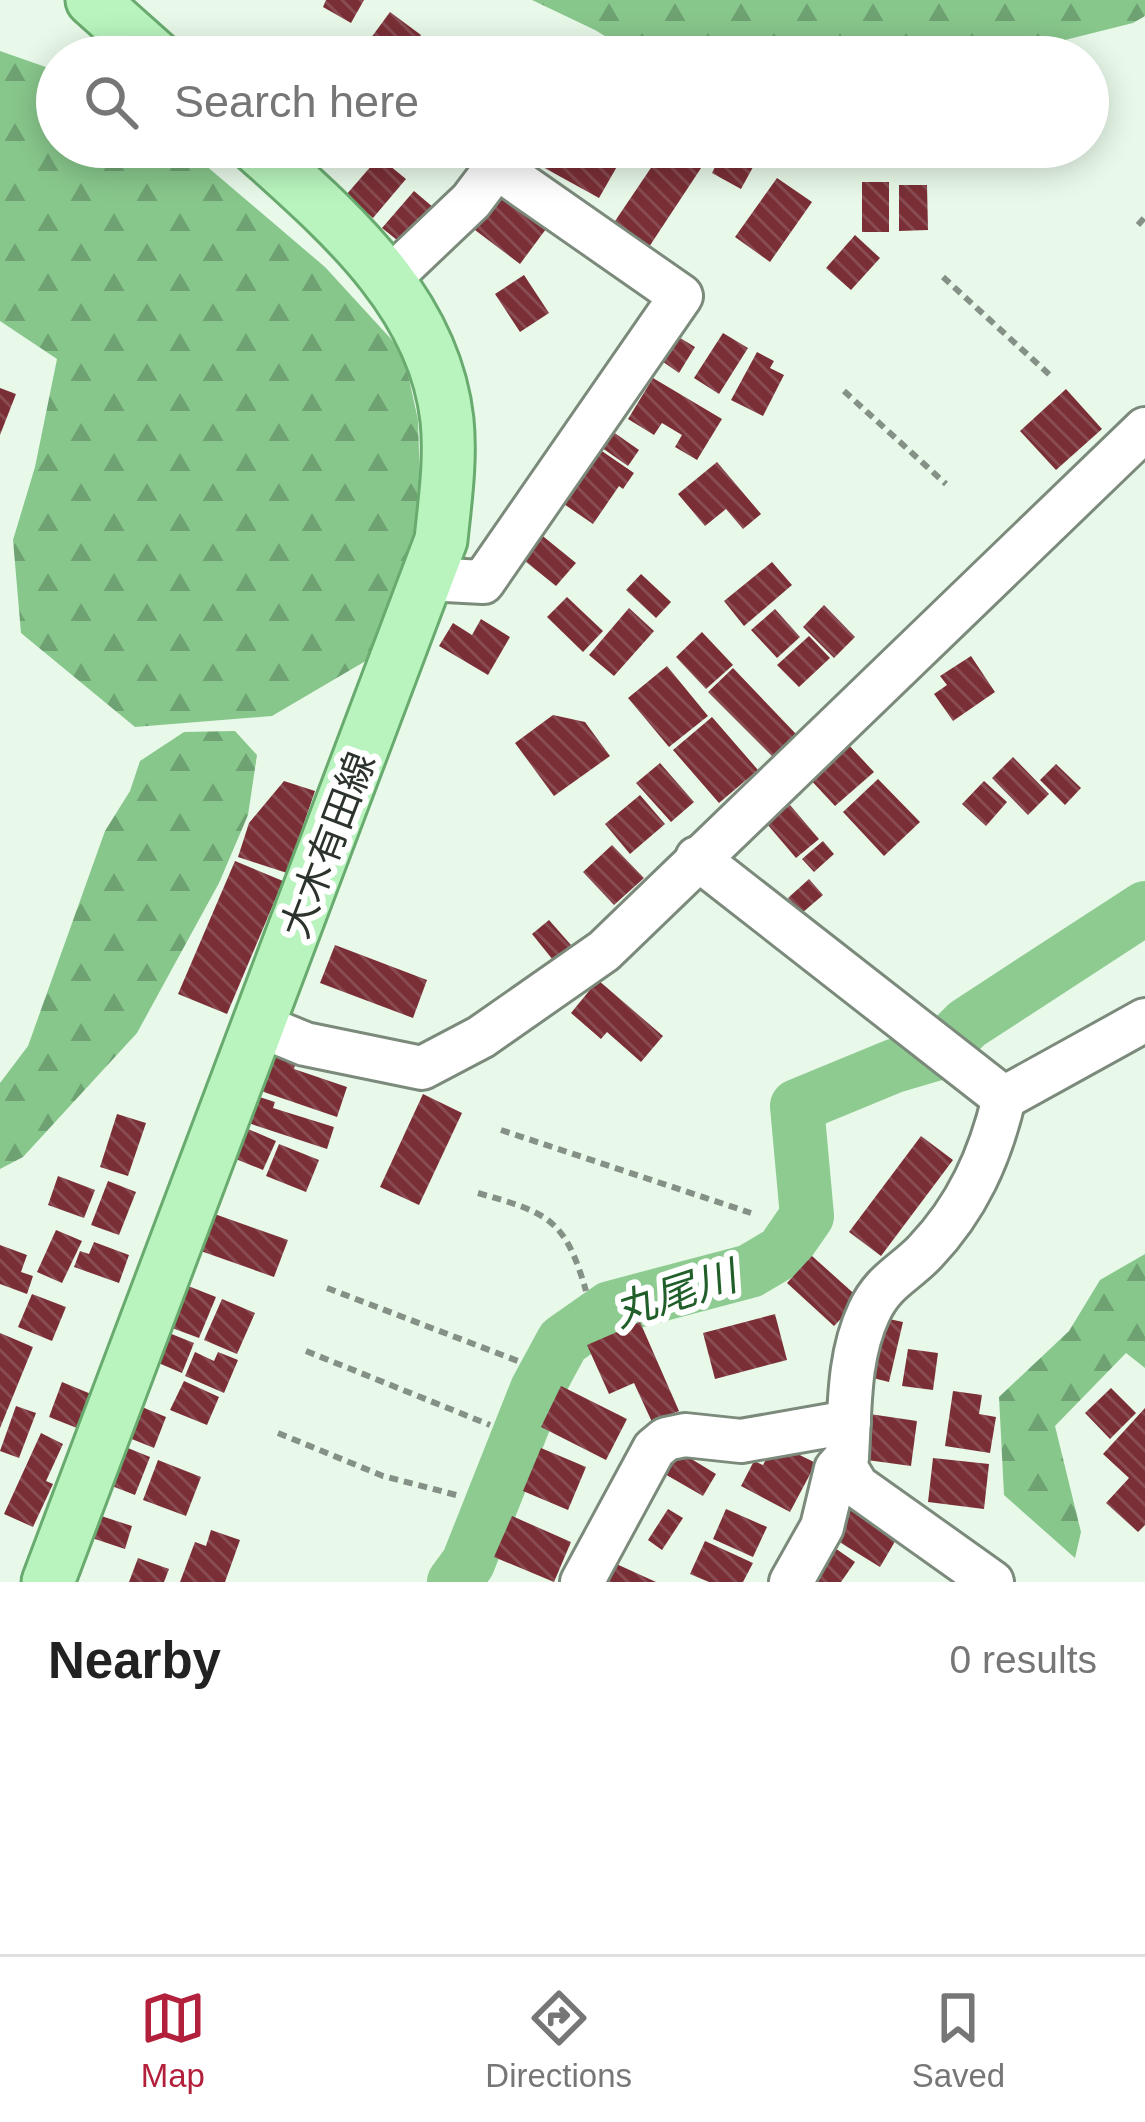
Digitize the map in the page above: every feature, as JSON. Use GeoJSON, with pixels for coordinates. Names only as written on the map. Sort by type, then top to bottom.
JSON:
{"type":"FeatureCollection","features":[{"type":"Feature","properties":{"kind":"main road"},"geometry":{"type":"LineString","coordinates":[[92,0],[132,36]]}},
{"type":"Feature","properties":{"kind":"main road","name":"大木有田線"},"geometry":{"type":"LineString","coordinates":[[48,1582],[441,540],[447,424],[442,386],[415,320],[380,266],[278,168]]}},
{"type":"Feature","properties":{"kind":"street"},"geometry":{"type":"LineString","coordinates":[[389,279],[496,168]]}},
{"type":"Feature","properties":{"kind":"street"},"geometry":{"type":"LineString","coordinates":[[427,579],[483,582],[681,296],[514,168]]}},
{"type":"Feature","properties":{"kind":"street"},"geometry":{"type":"LineString","coordinates":[[260,1025],[305,1044],[422,1068],[482,1037],[604,951],[1145,429]]}},
{"type":"Feature","properties":{"kind":"street"},"geometry":{"type":"LineString","coordinates":[[698,857],[1004,1098]]}},
{"type":"Feature","properties":{"kind":"street"},"geometry":{"type":"LineString","coordinates":[[992,1582],[857,1486],[843,1463],[854,1348],[871,1307],[893,1276],[921,1257],[960,1212],[993,1143],[1004,1098],[1145,1020]]}},
{"type":"Feature","properties":{"kind":"street"},"geometry":{"type":"LineString","coordinates":[[582,1582],[654,1450],[666,1438],[848,1440]]}},
{"type":"Feature","properties":{"kind":"street"},"geometry":{"type":"LineString","coordinates":[[791,1582],[822,1527],[848,1440]]}},
{"type":"Feature","properties":{"kind":"path"},"geometry":{"type":"LineString","coordinates":[[1138,225],[1145,217]]}},
{"type":"Feature","properties":{"kind":"path"},"geometry":{"type":"LineString","coordinates":[[944,278],[1052,377]]}},
{"type":"Feature","properties":{"kind":"path"},"geometry":{"type":"LineString","coordinates":[[844,391],[946,484]]}},
{"type":"Feature","properties":{"kind":"path"},"geometry":{"type":"LineString","coordinates":[[501,1130],[751,1213]]}},
{"type":"Feature","properties":{"kind":"path"},"geometry":{"type":"LineString","coordinates":[[478,1193],[524,1206],[554,1222],[574,1248],[586,1291]]}},
{"type":"Feature","properties":{"kind":"path"},"geometry":{"type":"LineString","coordinates":[[328,1288],[518,1361]]}},
{"type":"Feature","properties":{"kind":"path"},"geometry":{"type":"LineString","coordinates":[[306,1351],[490,1425]]}},
{"type":"Feature","properties":{"kind":"path"},"geometry":{"type":"LineString","coordinates":[[278,1433],[383,1476],[460,1496]]}},
{"type":"Feature","properties":{"kind":"green space"},"geometry":{"type":"Polygon","coordinates":[[[532,0],[1145,0],[1145,16],[1133,23],[1081,36],[605,36],[532,0]]]}},
{"type":"Feature","properties":{"kind":"green space"},"geometry":{"type":"Polygon","coordinates":[[[0,51],[36,64],[36,168],[209,168],[325,267],[403,352],[418,420],[420,485],[413,542],[369,659],[272,716],[135,727],[21,633],[13,540],[35,467],[57,359],[0,321],[0,51]]]}},
{"type":"Feature","properties":{"kind":"green space"},"geometry":{"type":"Polygon","coordinates":[[[235,731],[257,755],[248,815],[219,883],[137,1033],[23,1157],[0,1169],[0,1083],[28,1046],[105,831],[130,791],[140,761],[184,732],[235,731]]]}},
{"type":"Feature","properties":{"kind":"green space"},"geometry":{"type":"Polygon","coordinates":[[[1145,1254],[1145,1368],[1126,1353],[1055,1426],[1081,1532],[1075,1558],[1004,1495],[999,1397],[1069,1331],[1100,1280],[1145,1254]]]}},
{"type":"Feature","properties":{"kind":"building"},"geometry":{"type":"Polygon","coordinates":[[[326,0],[364,0],[351,23],[323,7],[326,0]]]}},
{"type":"Feature","properties":{"kind":"building"},"geometry":{"type":"Polygon","coordinates":[[[390,12],[421,35],[420,36],[372,36],[390,12]]]}},
{"type":"Feature","properties":{"kind":"building"},"geometry":{"type":"Polygon","coordinates":[[[369,168],[392,168],[406,179],[373,218],[346,195],[369,168]]]}},
{"type":"Feature","properties":{"kind":"building"},"geometry":{"type":"Polygon","coordinates":[[[545,168],[616,168],[599,198],[545,168]]]}},
{"type":"Feature","properties":{"kind":"building"},"geometry":{"type":"Polygon","coordinates":[[[651,168],[701,168],[645,253],[609,230],[651,168]]]}},
{"type":"Feature","properties":{"kind":"building"},"geometry":{"type":"Polygon","coordinates":[[[714,168],[753,168],[741,189],[712,173],[714,168]]]}},
{"type":"Feature","properties":{"kind":"building"},"geometry":{"type":"Polygon","coordinates":[[[777,178],[812,202],[770,262],[735,237],[777,178]]]}},
{"type":"Feature","properties":{"kind":"building"},"geometry":{"type":"Polygon","coordinates":[[[862,182],[889,182],[889,232],[862,232],[862,182]]]}},
{"type":"Feature","properties":{"kind":"building"},"geometry":{"type":"Polygon","coordinates":[[[899,185],[927,185],[928,230],[899,231],[899,185]]]}},
{"type":"Feature","properties":{"kind":"building"},"geometry":{"type":"Polygon","coordinates":[[[500,189],[549,225],[520,264],[471,227],[500,189]]]}},
{"type":"Feature","properties":{"kind":"building"},"geometry":{"type":"Polygon","coordinates":[[[414,191],[434,208],[402,244],[382,228],[414,191]]]}},
{"type":"Feature","properties":{"kind":"building"},"geometry":{"type":"Polygon","coordinates":[[[855,235],[880,258],[851,290],[826,268],[855,235]]]}},
{"type":"Feature","properties":{"kind":"building"},"geometry":{"type":"Polygon","coordinates":[[[524,275],[549,313],[520,332],[495,294],[524,275]]]}},
{"type":"Feature","properties":{"kind":"building"},"geometry":{"type":"Polygon","coordinates":[[[672,333],[695,347],[679,373],[656,357],[672,333]]]}},
{"type":"Feature","properties":{"kind":"building"},"geometry":{"type":"Polygon","coordinates":[[[723,333],[748,348],[719,394],[694,378],[723,333]]]}},
{"type":"Feature","properties":{"kind":"building"},"geometry":{"type":"Polygon","coordinates":[[[757,352],[774,361],[770,368],[784,375],[763,416],[731,400],[757,352]]]}},
{"type":"Feature","properties":{"kind":"building"},"geometry":{"type":"Polygon","coordinates":[[[653,378],[722,419],[697,460],[675,447],[682,435],[662,423],[654,435],[628,419],[653,378]]]}},
{"type":"Feature","properties":{"kind":"building"},"geometry":{"type":"Polygon","coordinates":[[[0,388],[16,394],[0,435],[0,388]]]}},
{"type":"Feature","properties":{"kind":"building"},"geometry":{"type":"Polygon","coordinates":[[[1066,389],[1102,429],[1056,470],[1020,431],[1066,389]]]}},
{"type":"Feature","properties":{"kind":"building"},"geometry":{"type":"Polygon","coordinates":[[[606,427],[639,450],[628,466],[595,443],[606,427]]]}},
{"type":"Feature","properties":{"kind":"building"},"geometry":{"type":"Polygon","coordinates":[[[593,445],[634,473],[593,524],[561,502],[593,445]]]}},
{"type":"Feature","properties":{"kind":"building"},"geometry":{"type":"Polygon","coordinates":[[[717,462],[761,514],[743,529],[726,509],[705,526],[678,494],[717,462]]]}},
{"type":"Feature","properties":{"kind":"building"},"geometry":{"type":"Polygon","coordinates":[[[539,533],[576,563],[556,586],[520,557],[539,533]]]}},
{"type":"Feature","properties":{"kind":"building"},"geometry":{"type":"Polygon","coordinates":[[[772,562],[792,585],[744,626],[724,601],[772,562]]]}},
{"type":"Feature","properties":{"kind":"building"},"geometry":{"type":"Polygon","coordinates":[[[641,574],[671,602],[656,618],[626,590],[641,574]]]}},
{"type":"Feature","properties":{"kind":"building"},"geometry":{"type":"Polygon","coordinates":[[[567,597],[603,631],[583,652],[547,617],[567,597]]]}},
{"type":"Feature","properties":{"kind":"building"},"geometry":{"type":"Polygon","coordinates":[[[824,605],[855,637],[834,658],[803,627],[824,605]]]}},
{"type":"Feature","properties":{"kind":"building"},"geometry":{"type":"Polygon","coordinates":[[[629,608],[654,631],[614,676],[589,655],[629,608]]]}},
{"type":"Feature","properties":{"kind":"building"},"geometry":{"type":"Polygon","coordinates":[[[775,609],[800,637],[777,658],[751,630],[775,609]]]}},
{"type":"Feature","properties":{"kind":"building"},"geometry":{"type":"Polygon","coordinates":[[[481,619],[510,637],[488,675],[439,646],[453,623],[472,635],[481,619]]]}},
{"type":"Feature","properties":{"kind":"building"},"geometry":{"type":"Polygon","coordinates":[[[702,632],[733,665],[706,689],[676,657],[702,632]]]}},
{"type":"Feature","properties":{"kind":"building"},"geometry":{"type":"Polygon","coordinates":[[[809,636],[830,658],[799,687],[777,665],[809,636]]]}},
{"type":"Feature","properties":{"kind":"building"},"geometry":{"type":"Polygon","coordinates":[[[971,656],[995,692],[953,721],[934,694],[947,685],[940,676],[971,656]]]}},
{"type":"Feature","properties":{"kind":"building"},"geometry":{"type":"Polygon","coordinates":[[[667,666],[708,716],[669,747],[628,698],[667,666]]]}},
{"type":"Feature","properties":{"kind":"building"},"geometry":{"type":"Polygon","coordinates":[[[733,668],[796,734],[773,757],[708,692],[733,668]]]}},
{"type":"Feature","properties":{"kind":"building"},"geometry":{"type":"Polygon","coordinates":[[[553,715],[585,722],[610,756],[554,796],[515,743],[553,715]]]}},
{"type":"Feature","properties":{"kind":"building"},"geometry":{"type":"Polygon","coordinates":[[[712,717],[758,770],[719,803],[673,750],[712,717]]]}},
{"type":"Feature","properties":{"kind":"building"},"geometry":{"type":"Polygon","coordinates":[[[846,742],[874,772],[835,806],[808,777],[846,742]]]}},
{"type":"Feature","properties":{"kind":"building"},"geometry":{"type":"Polygon","coordinates":[[[1013,757],[1049,794],[1028,815],[992,778],[1013,757]]]}},
{"type":"Feature","properties":{"kind":"building"},"geometry":{"type":"Polygon","coordinates":[[[660,763],[694,802],[671,822],[636,783],[660,763]]]}},
{"type":"Feature","properties":{"kind":"building"},"geometry":{"type":"Polygon","coordinates":[[[1056,764],[1081,788],[1065,805],[1040,780],[1056,764]]]}},
{"type":"Feature","properties":{"kind":"building"},"geometry":{"type":"Polygon","coordinates":[[[878,779],[920,822],[884,856],[843,812],[878,779]]]}},
{"type":"Feature","properties":{"kind":"building"},"geometry":{"type":"Polygon","coordinates":[[[284,781],[315,791],[287,873],[238,857],[249,823],[284,781]]]}},
{"type":"Feature","properties":{"kind":"building"},"geometry":{"type":"Polygon","coordinates":[[[984,781],[1007,802],[986,826],[962,804],[984,781]]]}},
{"type":"Feature","properties":{"kind":"building"},"geometry":{"type":"Polygon","coordinates":[[[640,795],[665,824],[630,854],[605,824],[640,795]]]}},
{"type":"Feature","properties":{"kind":"building"},"geometry":{"type":"Polygon","coordinates":[[[790,805],[819,839],[796,858],[767,824],[790,805]]]}},
{"type":"Feature","properties":{"kind":"building"},"geometry":{"type":"Polygon","coordinates":[[[823,841],[834,854],[814,872],[802,859],[823,841]]]}},
{"type":"Feature","properties":{"kind":"building"},"geometry":{"type":"Polygon","coordinates":[[[612,845],[644,878],[614,905],[583,872],[612,845]]]}},
{"type":"Feature","properties":{"kind":"building"},"geometry":{"type":"Polygon","coordinates":[[[235,861],[283,881],[227,1014],[178,994],[235,861]]]}},
{"type":"Feature","properties":{"kind":"building"},"geometry":{"type":"Polygon","coordinates":[[[809,879],[823,895],[802,913],[788,898],[809,879]]]}},
{"type":"Feature","properties":{"kind":"building"},"geometry":{"type":"Polygon","coordinates":[[[549,920],[571,945],[553,960],[532,934],[549,920]]]}},
{"type":"Feature","properties":{"kind":"building"},"geometry":{"type":"Polygon","coordinates":[[[335,945],[427,980],[413,1018],[320,983],[335,945]]]}},
{"type":"Feature","properties":{"kind":"building"},"geometry":{"type":"Polygon","coordinates":[[[598,980],[663,1036],[641,1062],[607,1032],[601,1039],[571,1013],[598,980]]]}},
{"type":"Feature","properties":{"kind":"building"},"geometry":{"type":"Polygon","coordinates":[[[268,1052],[296,1062],[294,1069],[347,1087],[337,1117],[255,1089],[268,1052]]]}},
{"type":"Feature","properties":{"kind":"building"},"geometry":{"type":"Polygon","coordinates":[[[423,1094],[462,1113],[419,1205],[380,1187],[423,1094]]]}},
{"type":"Feature","properties":{"kind":"building"},"geometry":{"type":"Polygon","coordinates":[[[253,1095],[275,1102],[273,1108],[334,1127],[327,1149],[245,1122],[253,1095]]]}},
{"type":"Feature","properties":{"kind":"building"},"geometry":{"type":"Polygon","coordinates":[[[117,1114],[146,1123],[128,1176],[100,1167],[117,1114]]]}},
{"type":"Feature","properties":{"kind":"building"},"geometry":{"type":"Polygon","coordinates":[[[234,1123],[276,1141],[263,1170],[221,1153],[234,1123]]]}},
{"type":"Feature","properties":{"kind":"building"},"geometry":{"type":"Polygon","coordinates":[[[921,1136],[953,1160],[881,1256],[849,1232],[921,1136]]]}},
{"type":"Feature","properties":{"kind":"building"},"geometry":{"type":"Polygon","coordinates":[[[279,1144],[319,1160],[306,1192],[266,1176],[279,1144]]]}},
{"type":"Feature","properties":{"kind":"building"},"geometry":{"type":"Polygon","coordinates":[[[58,1176],[95,1190],[84,1218],[48,1205],[58,1176]]]}},
{"type":"Feature","properties":{"kind":"building"},"geometry":{"type":"Polygon","coordinates":[[[108,1181],[136,1192],[119,1235],[91,1225],[108,1181]]]}},
{"type":"Feature","properties":{"kind":"building"},"geometry":{"type":"Polygon","coordinates":[[[209,1212],[288,1240],[274,1277],[195,1249],[209,1212]]]}},
{"type":"Feature","properties":{"kind":"building"},"geometry":{"type":"Polygon","coordinates":[[[56,1230],[82,1241],[62,1283],[37,1272],[56,1230]]]}},
{"type":"Feature","properties":{"kind":"building"},"geometry":{"type":"Polygon","coordinates":[[[94,1242],[129,1255],[119,1283],[74,1267],[80,1251],[89,1254],[94,1242]]]}},
{"type":"Feature","properties":{"kind":"building"},"geometry":{"type":"Polygon","coordinates":[[[0,1245],[27,1255],[21,1272],[33,1276],[27,1294],[0,1284],[0,1245]]]}},
{"type":"Feature","properties":{"kind":"building"},"geometry":{"type":"Polygon","coordinates":[[[812,1256],[860,1299],[834,1326],[787,1283],[812,1256]]]}},
{"type":"Feature","properties":{"kind":"building"},"geometry":{"type":"Polygon","coordinates":[[[173,1280],[216,1297],[199,1338],[156,1322],[173,1280]]]}},
{"type":"Feature","properties":{"kind":"building"},"geometry":{"type":"Polygon","coordinates":[[[32,1294],[66,1307],[52,1341],[18,1327],[32,1294]]]}},
{"type":"Feature","properties":{"kind":"building"},"geometry":{"type":"Polygon","coordinates":[[[222,1299],[255,1313],[237,1354],[204,1340],[222,1299]]]}},
{"type":"Feature","properties":{"kind":"building"},"geometry":{"type":"Polygon","coordinates":[[[775,1314],[787,1360],[715,1379],[703,1333],[775,1314]]]}},
{"type":"Feature","properties":{"kind":"building"},"geometry":{"type":"Polygon","coordinates":[[[875,1316],[903,1322],[889,1382],[861,1375],[875,1316]]]}},
{"type":"Feature","properties":{"kind":"building"},"geometry":{"type":"Polygon","coordinates":[[[640,1322],[679,1411],[652,1422],[634,1383],[609,1394],[587,1345],[640,1322]]]}},
{"type":"Feature","properties":{"kind":"building"},"geometry":{"type":"Polygon","coordinates":[[[154,1327],[194,1343],[182,1373],[142,1356],[154,1327]]]}},
{"type":"Feature","properties":{"kind":"building"},"geometry":{"type":"Polygon","coordinates":[[[0,1333],[33,1347],[0,1428],[0,1333]]]}},
{"type":"Feature","properties":{"kind":"building"},"geometry":{"type":"Polygon","coordinates":[[[908,1349],[938,1353],[933,1390],[902,1386],[908,1349]]]}},
{"type":"Feature","properties":{"kind":"building"},"geometry":{"type":"Polygon","coordinates":[[[195,1352],[214,1361],[218,1352],[238,1360],[224,1393],[185,1376],[195,1352]]]}},
{"type":"Feature","properties":{"kind":"building"},"geometry":{"type":"Polygon","coordinates":[[[184,1381],[219,1397],[207,1425],[170,1410],[184,1381]]]}},
{"type":"Feature","properties":{"kind":"building"},"geometry":{"type":"Polygon","coordinates":[[[62,1382],[91,1394],[77,1428],[49,1417],[62,1382]]]}},
{"type":"Feature","properties":{"kind":"building"},"geometry":{"type":"Polygon","coordinates":[[[561,1386],[627,1419],[606,1460],[541,1427],[561,1386]]]}},
{"type":"Feature","properties":{"kind":"building"},"geometry":{"type":"Polygon","coordinates":[[[1111,1388],[1136,1413],[1110,1439],[1085,1413],[1111,1388]]]}},
{"type":"Feature","properties":{"kind":"building"},"geometry":{"type":"Polygon","coordinates":[[[953,1391],[982,1395],[979,1414],[996,1417],[990,1453],[945,1446],[953,1391]]]}},
{"type":"Feature","properties":{"kind":"building"},"geometry":{"type":"Polygon","coordinates":[[[130,1402],[166,1417],[154,1448],[117,1433],[130,1402]]]}},
{"type":"Feature","properties":{"kind":"building"},"geometry":{"type":"Polygon","coordinates":[[[16,1406],[36,1413],[19,1458],[0,1451],[16,1406]]]}},
{"type":"Feature","properties":{"kind":"building"},"geometry":{"type":"Polygon","coordinates":[[[1145,1408],[1145,1525],[1138,1532],[1106,1503],[1129,1478],[1103,1454],[1145,1408]]]}},
{"type":"Feature","properties":{"kind":"building"},"geometry":{"type":"Polygon","coordinates":[[[863,1413],[917,1421],[911,1466],[867,1460],[869,1446],[858,1444],[863,1413]]]}},
{"type":"Feature","properties":{"kind":"building"},"geometry":{"type":"Polygon","coordinates":[[[41,1433],[63,1444],[46,1481],[53,1484],[33,1527],[4,1514],[41,1433]]]}},
{"type":"Feature","properties":{"kind":"building"},"geometry":{"type":"Polygon","coordinates":[[[113,1442],[150,1457],[135,1495],[99,1481],[113,1442]]]}},
{"type":"Feature","properties":{"kind":"building"},"geometry":{"type":"Polygon","coordinates":[[[775,1443],[816,1463],[790,1512],[741,1486],[754,1461],[763,1465],[775,1443]]]}},
{"type":"Feature","properties":{"kind":"building"},"geometry":{"type":"Polygon","coordinates":[[[541,1448],[586,1467],[568,1510],[523,1491],[541,1448]]]}},
{"type":"Feature","properties":{"kind":"building"},"geometry":{"type":"Polygon","coordinates":[[[675,1449],[716,1474],[703,1496],[663,1473],[675,1449]]]}},
{"type":"Feature","properties":{"kind":"building"},"geometry":{"type":"Polygon","coordinates":[[[933,1458],[989,1464],[984,1509],[928,1502],[933,1458]]]}},
{"type":"Feature","properties":{"kind":"building"},"geometry":{"type":"Polygon","coordinates":[[[158,1460],[201,1477],[186,1516],[143,1500],[158,1460]]]}},
{"type":"Feature","properties":{"kind":"building"},"geometry":{"type":"Polygon","coordinates":[[[845,1507],[897,1538],[880,1567],[828,1535],[845,1507]]]}},
{"type":"Feature","properties":{"kind":"building"},"geometry":{"type":"Polygon","coordinates":[[[668,1509],[683,1518],[662,1550],[648,1540],[668,1509]]]}},
{"type":"Feature","properties":{"kind":"building"},"geometry":{"type":"Polygon","coordinates":[[[726,1509],[767,1527],[753,1557],[713,1539],[726,1509]]]}},
{"type":"Feature","properties":{"kind":"building"},"geometry":{"type":"Polygon","coordinates":[[[95,1514],[132,1526],[125,1549],[86,1536],[95,1514]]]}},
{"type":"Feature","properties":{"kind":"building"},"geometry":{"type":"Polygon","coordinates":[[[512,1516],[571,1542],[554,1582],[494,1557],[512,1516]]]}},
{"type":"Feature","properties":{"kind":"building"},"geometry":{"type":"Polygon","coordinates":[[[211,1530],[240,1540],[225,1582],[180,1582],[195,1542],[206,1546],[211,1530]]]}},
{"type":"Feature","properties":{"kind":"building"},"geometry":{"type":"Polygon","coordinates":[[[705,1541],[753,1563],[743,1582],[709,1582],[690,1574],[705,1541]]]}},
{"type":"Feature","properties":{"kind":"building"},"geometry":{"type":"Polygon","coordinates":[[[832,1546],[855,1562],[841,1582],[805,1582],[832,1546]]]}},
{"type":"Feature","properties":{"kind":"building"},"geometry":{"type":"Polygon","coordinates":[[[138,1558],[169,1569],[164,1582],[129,1582],[138,1558]]]}},
{"type":"Feature","properties":{"kind":"building"},"geometry":{"type":"Polygon","coordinates":[[[612,1562],[656,1582],[604,1582],[612,1562]]]}},
{"type":"Feature","properties":{"kind":"waterway","name":"丸尾川"},"geometry":{"type":"LineString","coordinates":[[454,1582],[468,1563],[537,1389],[563,1341],[610,1308],[750,1271],[782,1252],[807,1216],[797,1106],[938,1053],[967,1024],[1145,908]]}}]}
